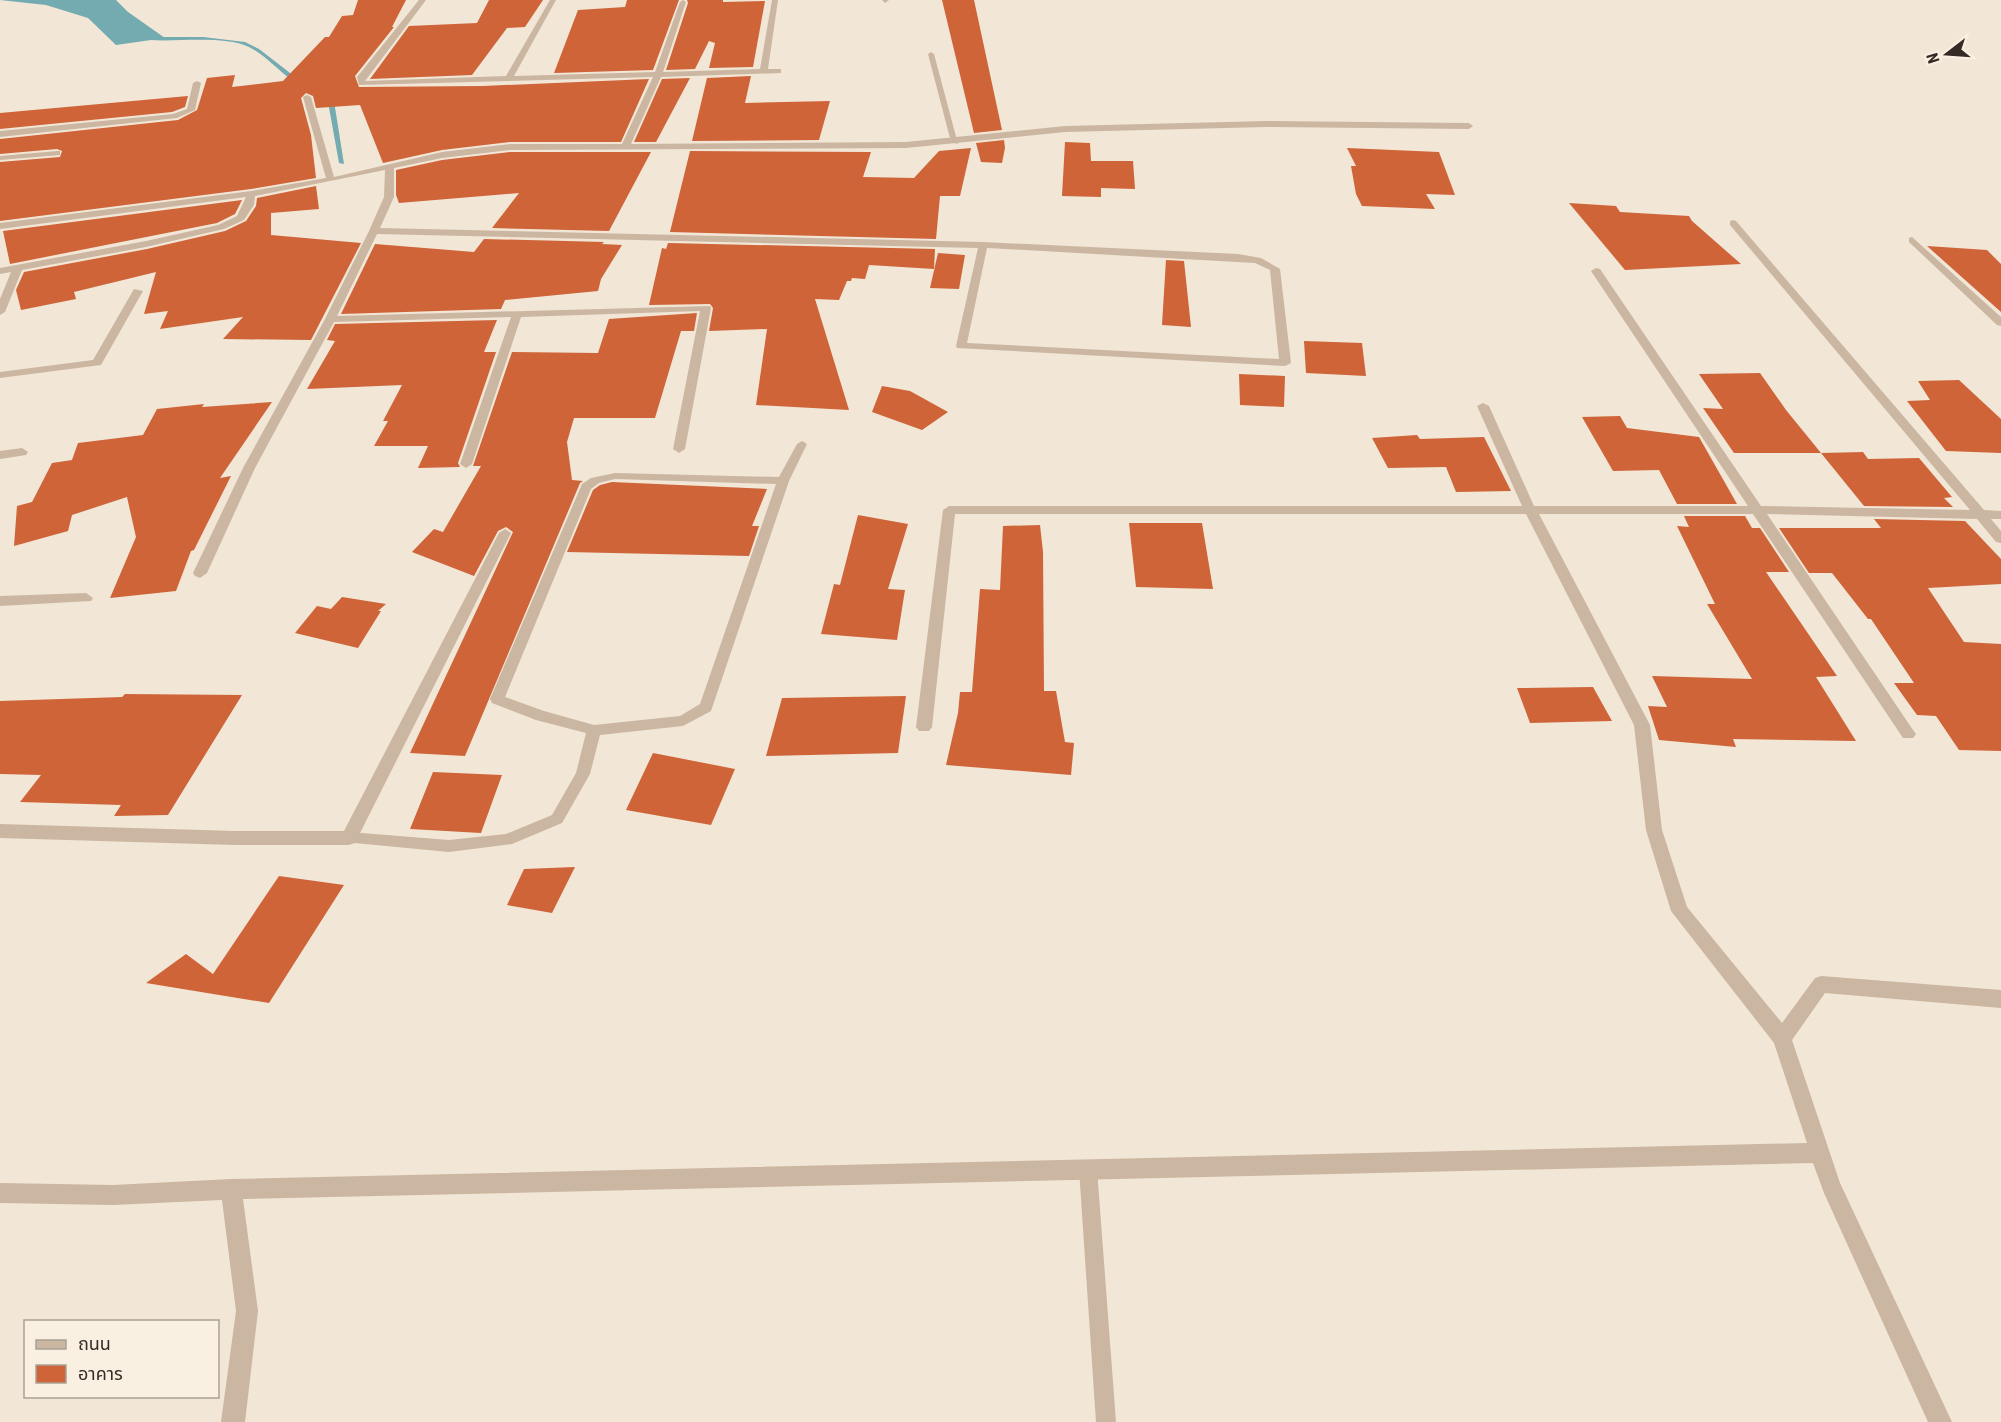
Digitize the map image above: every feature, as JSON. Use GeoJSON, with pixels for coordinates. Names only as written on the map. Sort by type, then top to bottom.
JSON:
{"type":"FeatureCollection","features":[{"type":"Feature","properties":{"kind":"street"},"geometry":{"type":"LineString","coordinates":[[423,0],[360,79],[362,83],[778,71]]}},
{"type":"Feature","properties":{"kind":"street"},"geometry":{"type":"LineString","coordinates":[[510,77],[553,0]]}},
{"type":"Feature","properties":{"kind":"street"},"geometry":{"type":"LineString","coordinates":[[764,71],[775,0]]}},
{"type":"Feature","properties":{"kind":"street"},"geometry":{"type":"LineString","coordinates":[[626,145],[658,74],[683,2]]}},
{"type":"Feature","properties":{"kind":"street"},"geometry":{"type":"LineString","coordinates":[[0,134],[174,116],[191,110],[197,83]]}},
{"type":"Feature","properties":{"kind":"street"},"geometry":{"type":"LineString","coordinates":[[308,97],[331,180]]}},
{"type":"Feature","properties":{"kind":"street"},"geometry":{"type":"LineString","coordinates":[[0,226],[251,194],[390,168],[442,155],[510,147],[906,145],[955,142],[1065,129],[1266,124],[1469,126]]}},
{"type":"Feature","properties":{"kind":"street"},"geometry":{"type":"LineString","coordinates":[[200,573],[249,468],[330,319],[374,231],[389,196],[390,168]]}},
{"type":"Feature","properties":{"kind":"street"},"geometry":{"type":"LineString","coordinates":[[0,271],[221,227],[241,218],[249,205],[251,194]]}},
{"type":"Feature","properties":{"kind":"street"},"geometry":{"type":"LineString","coordinates":[[1733,223],[2001,539]]}},
{"type":"Feature","properties":{"kind":"street"},"geometry":{"type":"LineString","coordinates":[[374,231],[982,245],[1238,257],[1258,260],[1275,269],[1285,363],[961,346],[982,245]]}},
{"type":"Feature","properties":{"kind":"street"},"geometry":{"type":"LineString","coordinates":[[1912,240],[2001,323]]}},
{"type":"Feature","properties":{"kind":"street"},"geometry":{"type":"LineString","coordinates":[[0,312],[18,268]]}},
{"type":"Feature","properties":{"kind":"street"},"geometry":{"type":"LineString","coordinates":[[1596,271],[1908,734]]}},
{"type":"Feature","properties":{"kind":"street"},"geometry":{"type":"LineString","coordinates":[[0,375],[97,363],[138,291]]}},
{"type":"Feature","properties":{"kind":"street"},"geometry":{"type":"LineString","coordinates":[[330,319],[706,308],[679,449]]}},
{"type":"Feature","properties":{"kind":"street"},"geometry":{"type":"LineString","coordinates":[[466,464],[517,314]]}},
{"type":"Feature","properties":{"kind":"street"},"geometry":{"type":"LineString","coordinates":[[1483,406],[1530,510],[1642,725],[1654,830],[1680,911],[1782,1038],[1831,1186],[1940,1422]]}},
{"type":"Feature","properties":{"kind":"street"},"geometry":{"type":"LineString","coordinates":[[0,455],[22,452]]}},
{"type":"Feature","properties":{"kind":"street"},"geometry":{"type":"LineString","coordinates":[[924,727],[949,510],[1755,510],[2001,515]]}},
{"type":"Feature","properties":{"kind":"street"},"geometry":{"type":"LineString","coordinates":[[0,831],[223,838],[349,838],[505,533]]}},
{"type":"Feature","properties":{"kind":"street"},"geometry":{"type":"LineString","coordinates":[[0,601],[86,597]]}},
{"type":"Feature","properties":{"kind":"street"},"geometry":{"type":"LineString","coordinates":[[1782,1038],[1821,984],[2001,999]]}},
{"type":"Feature","properties":{"kind":"street"},"geometry":{"type":"LineString","coordinates":[[0,1193],[113,1195],[231,1189],[1821,1153]]}},
{"type":"Feature","properties":{"kind":"street"},"geometry":{"type":"LineString","coordinates":[[231,1189],[247,1311],[233,1422]]}},
{"type":"Feature","properties":{"kind":"lane"},"geometry":{"type":"LineString","coordinates":[[931,54],[955,142]]}},
{"type":"Feature","properties":{"kind":"lane"},"geometry":{"type":"LineString","coordinates":[[0,158],[57,153]]}},
{"type":"Feature","properties":{"kind":"lane"},"geometry":{"type":"LineString","coordinates":[[783,481],[615,476],[595,480],[586,487],[497,699],[541,716],[594,730],[683,720],[706,706],[783,481],[802,444]]}},
{"type":"Feature","properties":{"kind":"lane"},"geometry":{"type":"LineString","coordinates":[[349,838],[449,846],[507,840],[557,819],[583,774],[594,730]]}},
{"type":"Feature","properties":{"kind":"lane"},"geometry":{"type":"LineString","coordinates":[[1088,1169],[1106,1422]]}},
{"type":"Feature","properties":{"kind":"water"},"geometry":{"type":"Polygon","coordinates":[[[0,0],[116,0],[128,12],[165,38],[116,45],[88,18],[46,5],[0,0]]]}},
{"type":"Feature","properties":{"kind":"building"},"geometry":{"type":"Polygon","coordinates":[[[358,0],[406,0],[392,27],[394,27],[355,76],[359,87],[483,86],[649,79],[621,142],[510,142],[442,150],[383,163],[360,105],[316,108],[313,96],[306,93],[301,98],[311,135],[316,178],[251,189],[0,221],[0,162],[60,157],[62,151],[57,149],[0,154],[0,139],[178,120],[197,110],[207,78],[235,75],[232,87],[283,81],[325,37],[329,37],[342,16],[353,15],[358,0]]]}},
{"type":"Feature","properties":{"kind":"building"},"geometry":{"type":"Polygon","coordinates":[[[489,0],[543,0],[525,27],[507,28],[472,75],[370,79],[409,26],[477,23],[489,0]]]}},
{"type":"Feature","properties":{"kind":"building"},"geometry":{"type":"Polygon","coordinates":[[[627,0],[679,0],[653,70],[554,73],[578,10],[625,7],[627,0]]]}},
{"type":"Feature","properties":{"kind":"building"},"geometry":{"type":"Polygon","coordinates":[[[687,0],[765,1],[753,67],[709,68],[715,43],[709,41],[695,69],[666,70],[688,3],[687,0]]]}},
{"type":"Feature","properties":{"kind":"building"},"geometry":{"type":"Polygon","coordinates":[[[942,0],[974,0],[1002,130],[974,133],[942,0]]]}},
{"type":"Feature","properties":{"kind":"building"},"geometry":{"type":"Polygon","coordinates":[[[751,76],[745,103],[830,101],[819,140],[692,141],[707,78],[751,76]]]}},
{"type":"Feature","properties":{"kind":"building"},"geometry":{"type":"Polygon","coordinates":[[[690,78],[656,142],[634,142],[662,79],[690,78]]]}},
{"type":"Feature","properties":{"kind":"building"},"geometry":{"type":"Polygon","coordinates":[[[188,96],[185,107],[172,112],[0,129],[0,113],[188,96]]]}},
{"type":"Feature","properties":{"kind":"building"},"geometry":{"type":"Polygon","coordinates":[[[1004,140],[1002,163],[981,162],[976,143],[1004,140]]]}},
{"type":"Feature","properties":{"kind":"building"},"geometry":{"type":"Polygon","coordinates":[[[1065,142],[1090,143],[1091,161],[1133,161],[1135,189],[1101,188],[1101,197],[1062,196],[1065,142]]]}},
{"type":"Feature","properties":{"kind":"building"},"geometry":{"type":"Polygon","coordinates":[[[971,148],[960,196],[940,196],[936,239],[670,232],[690,151],[871,152],[863,177],[914,178],[939,151],[971,148]]]}},
{"type":"Feature","properties":{"kind":"building"},"geometry":{"type":"Polygon","coordinates":[[[1347,148],[1439,152],[1455,195],[1426,194],[1435,209],[1362,206],[1356,194],[1351,166],[1356,166],[1347,148]]]}},
{"type":"Feature","properties":{"kind":"building"},"geometry":{"type":"Polygon","coordinates":[[[510,152],[651,152],[609,231],[492,228],[519,193],[399,203],[396,195],[396,170],[442,160],[510,152]]]}},
{"type":"Feature","properties":{"kind":"building"},"geometry":{"type":"Polygon","coordinates":[[[316,186],[319,209],[271,213],[271,235],[361,243],[311,340],[223,339],[243,317],[160,329],[168,311],[144,314],[156,272],[74,292],[76,299],[21,310],[16,290],[24,272],[147,249],[225,231],[246,221],[256,206],[257,198],[316,186]]]}},
{"type":"Feature","properties":{"kind":"building"},"geometry":{"type":"Polygon","coordinates":[[[242,200],[235,214],[217,223],[10,264],[3,231],[242,200]]]}},
{"type":"Feature","properties":{"kind":"building"},"geometry":{"type":"Polygon","coordinates":[[[1569,203],[1616,206],[1620,212],[1689,216],[1741,264],[1625,270],[1569,203]]]}},
{"type":"Feature","properties":{"kind":"building"},"geometry":{"type":"Polygon","coordinates":[[[484,239],[604,242],[602,244],[622,245],[601,279],[598,291],[505,300],[501,309],[341,314],[375,244],[474,252],[484,239]]]}},
{"type":"Feature","properties":{"kind":"building"},"geometry":{"type":"Polygon","coordinates":[[[668,243],[935,249],[934,269],[869,265],[865,279],[852,278],[851,281],[847,281],[839,300],[815,299],[849,410],[756,405],[767,329],[709,331],[713,308],[710,304],[649,305],[662,248],[666,249],[668,243]]]}},
{"type":"Feature","properties":{"kind":"building"},"geometry":{"type":"Polygon","coordinates":[[[1927,246],[1987,250],[2001,264],[2001,312],[1927,246]]]}},
{"type":"Feature","properties":{"kind":"building"},"geometry":{"type":"Polygon","coordinates":[[[938,253],[965,255],[959,289],[930,288],[938,253]]]}},
{"type":"Feature","properties":{"kind":"building"},"geometry":{"type":"Polygon","coordinates":[[[1166,260],[1184,261],[1191,327],[1162,325],[1166,260]]]}},
{"type":"Feature","properties":{"kind":"building"},"geometry":{"type":"Polygon","coordinates":[[[697,313],[694,331],[681,331],[655,418],[574,418],[567,442],[572,480],[583,481],[580,483],[465,756],[410,753],[513,532],[506,527],[498,531],[474,576],[412,552],[434,529],[443,532],[481,466],[473,466],[512,352],[598,353],[609,319],[697,313]]]}},
{"type":"Feature","properties":{"kind":"building"},"geometry":{"type":"Polygon","coordinates":[[[497,320],[484,352],[496,352],[458,463],[460,467],[418,468],[428,446],[374,446],[388,421],[383,421],[402,385],[307,389],[335,341],[327,340],[335,324],[497,320]]]}},
{"type":"Feature","properties":{"kind":"building"},"geometry":{"type":"Polygon","coordinates":[[[1304,341],[1362,343],[1366,376],[1306,373],[1304,341]]]}},
{"type":"Feature","properties":{"kind":"building"},"geometry":{"type":"Polygon","coordinates":[[[1760,373],[1821,453],[1734,453],[1703,408],[1723,409],[1699,374],[1760,373]]]}},
{"type":"Feature","properties":{"kind":"building"},"geometry":{"type":"Polygon","coordinates":[[[1239,374],[1285,376],[1284,407],[1240,405],[1239,374]]]}},
{"type":"Feature","properties":{"kind":"building"},"geometry":{"type":"Polygon","coordinates":[[[1959,380],[2001,419],[2001,453],[1946,451],[1907,401],[1930,400],[1918,381],[1959,380]]]}},
{"type":"Feature","properties":{"kind":"building"},"geometry":{"type":"Polygon","coordinates":[[[882,386],[910,391],[948,412],[922,430],[872,412],[882,386]]]}},
{"type":"Feature","properties":{"kind":"building"},"geometry":{"type":"Polygon","coordinates":[[[272,402],[220,478],[231,476],[194,550],[191,551],[176,591],[110,598],[136,537],[127,497],[72,515],[68,531],[14,546],[17,506],[32,502],[52,463],[72,460],[78,443],[143,435],[157,409],[204,404],[202,407],[272,402]]]}},
{"type":"Feature","properties":{"kind":"building"},"geometry":{"type":"Polygon","coordinates":[[[1620,416],[1627,428],[1699,437],[1737,504],[1677,504],[1659,470],[1613,471],[1582,417],[1620,416]]]}},
{"type":"Feature","properties":{"kind":"building"},"geometry":{"type":"Polygon","coordinates":[[[1417,435],[1420,439],[1484,437],[1511,491],[1456,492],[1446,467],[1388,468],[1372,438],[1417,435]]]}},
{"type":"Feature","properties":{"kind":"building"},"geometry":{"type":"Polygon","coordinates":[[[1863,452],[1868,459],[1919,458],[1952,497],[1944,498],[1953,507],[1864,506],[1821,453],[1863,452]]]}},
{"type":"Feature","properties":{"kind":"building"},"geometry":{"type":"Polygon","coordinates":[[[612,482],[767,489],[752,526],[759,526],[749,556],[567,552],[593,490],[600,485],[612,482]]]}},
{"type":"Feature","properties":{"kind":"building"},"geometry":{"type":"Polygon","coordinates":[[[858,515],[908,524],[888,589],[905,590],[897,640],[821,634],[834,584],[840,585],[858,515]]]}},
{"type":"Feature","properties":{"kind":"building"},"geometry":{"type":"Polygon","coordinates":[[[1684,516],[1745,516],[1752,528],[1760,528],[1789,572],[1766,572],[1837,676],[1816,677],[1856,741],[1733,739],[1736,747],[1659,740],[1648,706],[1667,707],[1652,676],[1752,679],[1707,604],[1715,604],[1677,526],[1689,527],[1684,516]]]}},
{"type":"Feature","properties":{"kind":"building"},"geometry":{"type":"Polygon","coordinates":[[[1874,519],[1965,521],[2001,559],[2001,584],[1928,588],[1964,642],[2001,644],[2001,751],[1959,750],[1936,716],[1917,715],[1894,683],[1914,683],[1871,619],[1868,619],[1832,573],[1809,573],[1779,528],[1881,528],[1874,519]]]}},
{"type":"Feature","properties":{"kind":"building"},"geometry":{"type":"Polygon","coordinates":[[[1129,523],[1202,523],[1213,589],[1136,587],[1129,523]]]}},
{"type":"Feature","properties":{"kind":"building"},"geometry":{"type":"Polygon","coordinates":[[[1040,525],[1043,552],[1044,691],[1056,691],[1065,742],[1074,743],[1071,775],[946,765],[958,713],[960,692],[972,692],[980,589],[1000,590],[1003,526],[1040,525]]]}},
{"type":"Feature","properties":{"kind":"building"},"geometry":{"type":"Polygon","coordinates":[[[342,597],[386,604],[378,611],[381,611],[358,648],[295,633],[317,606],[331,609],[342,597]]]}},
{"type":"Feature","properties":{"kind":"building"},"geometry":{"type":"Polygon","coordinates":[[[1593,687],[1612,721],[1530,723],[1517,688],[1593,687]]]}},
{"type":"Feature","properties":{"kind":"building"},"geometry":{"type":"Polygon","coordinates":[[[125,694],[242,695],[168,815],[114,816],[121,805],[20,802],[41,775],[0,774],[0,701],[122,697],[125,694]]]}},
{"type":"Feature","properties":{"kind":"building"},"geometry":{"type":"Polygon","coordinates":[[[906,696],[898,753],[766,756],[782,698],[906,696]]]}},
{"type":"Feature","properties":{"kind":"building"},"geometry":{"type":"Polygon","coordinates":[[[653,753],[735,769],[711,825],[626,810],[653,753]]]}},
{"type":"Feature","properties":{"kind":"building"},"geometry":{"type":"Polygon","coordinates":[[[433,772],[502,775],[481,833],[410,829],[433,772]]]}},
{"type":"Feature","properties":{"kind":"building"},"geometry":{"type":"Polygon","coordinates":[[[575,867],[552,913],[507,905],[524,869],[575,867]]]}},
{"type":"Feature","properties":{"kind":"building"},"geometry":{"type":"Polygon","coordinates":[[[279,876],[344,885],[269,1003],[146,983],[186,954],[213,974],[279,876]]]}},
{"type":"Feature","properties":{"kind":"waterway"},"geometry":{"type":"LineString","coordinates":[[152,39],[203,39],[243,43],[257,50],[300,83]]}},
{"type":"Feature","properties":{"kind":"waterway"},"geometry":{"type":"LineString","coordinates":[[324,97],[331,101],[342,163]]}}]}
